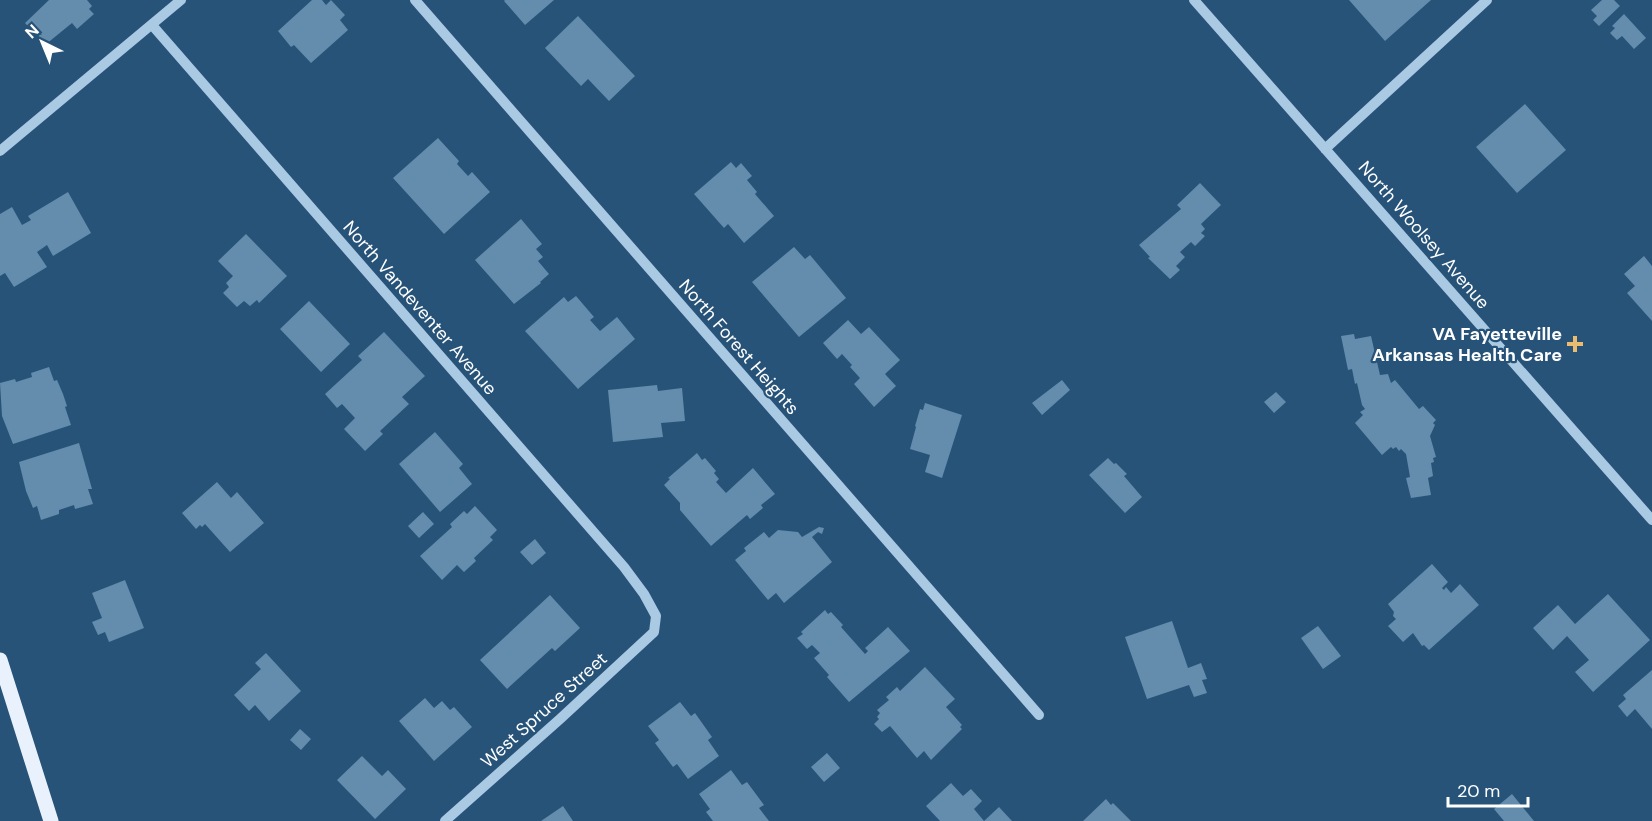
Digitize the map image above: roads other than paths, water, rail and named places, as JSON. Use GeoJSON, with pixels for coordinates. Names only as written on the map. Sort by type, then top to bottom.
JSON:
{"type":"FeatureCollection","features":[{"type":"Feature","properties":{"kind":"main road"},"geometry":{"type":"LineString","coordinates":[[0,660],[51,821]]}},
{"type":"Feature","properties":{"kind":"street"},"geometry":{"type":"LineString","coordinates":[[0,151],[181,0]]}},
{"type":"Feature","properties":{"kind":"street","name":"North Forest Heights"},"geometry":{"type":"LineString","coordinates":[[415,0],[1039,716]]}},
{"type":"Feature","properties":{"kind":"street","name":"North Woolsey Avenue"},"geometry":{"type":"LineString","coordinates":[[1194,0],[1652,520]]}},
{"type":"Feature","properties":{"kind":"street"},"geometry":{"type":"LineString","coordinates":[[1325,149],[1487,0]]}},
{"type":"Feature","properties":{"kind":"street","name":"North Vandeventer Avenue"},"geometry":{"type":"LineString","coordinates":[[152,25],[624,567],[644,594],[656,616]]}},
{"type":"Feature","properties":{"kind":"street","name":"West Spruce Street"},"geometry":{"type":"LineString","coordinates":[[445,821],[654,632],[656,616]]}},
{"type":"Feature","properties":{"kind":"place","name":"VA Fayetteville Arkansas Health Care"},"geometry":{"type":"Point","coordinates":[1575,344]}}]}
